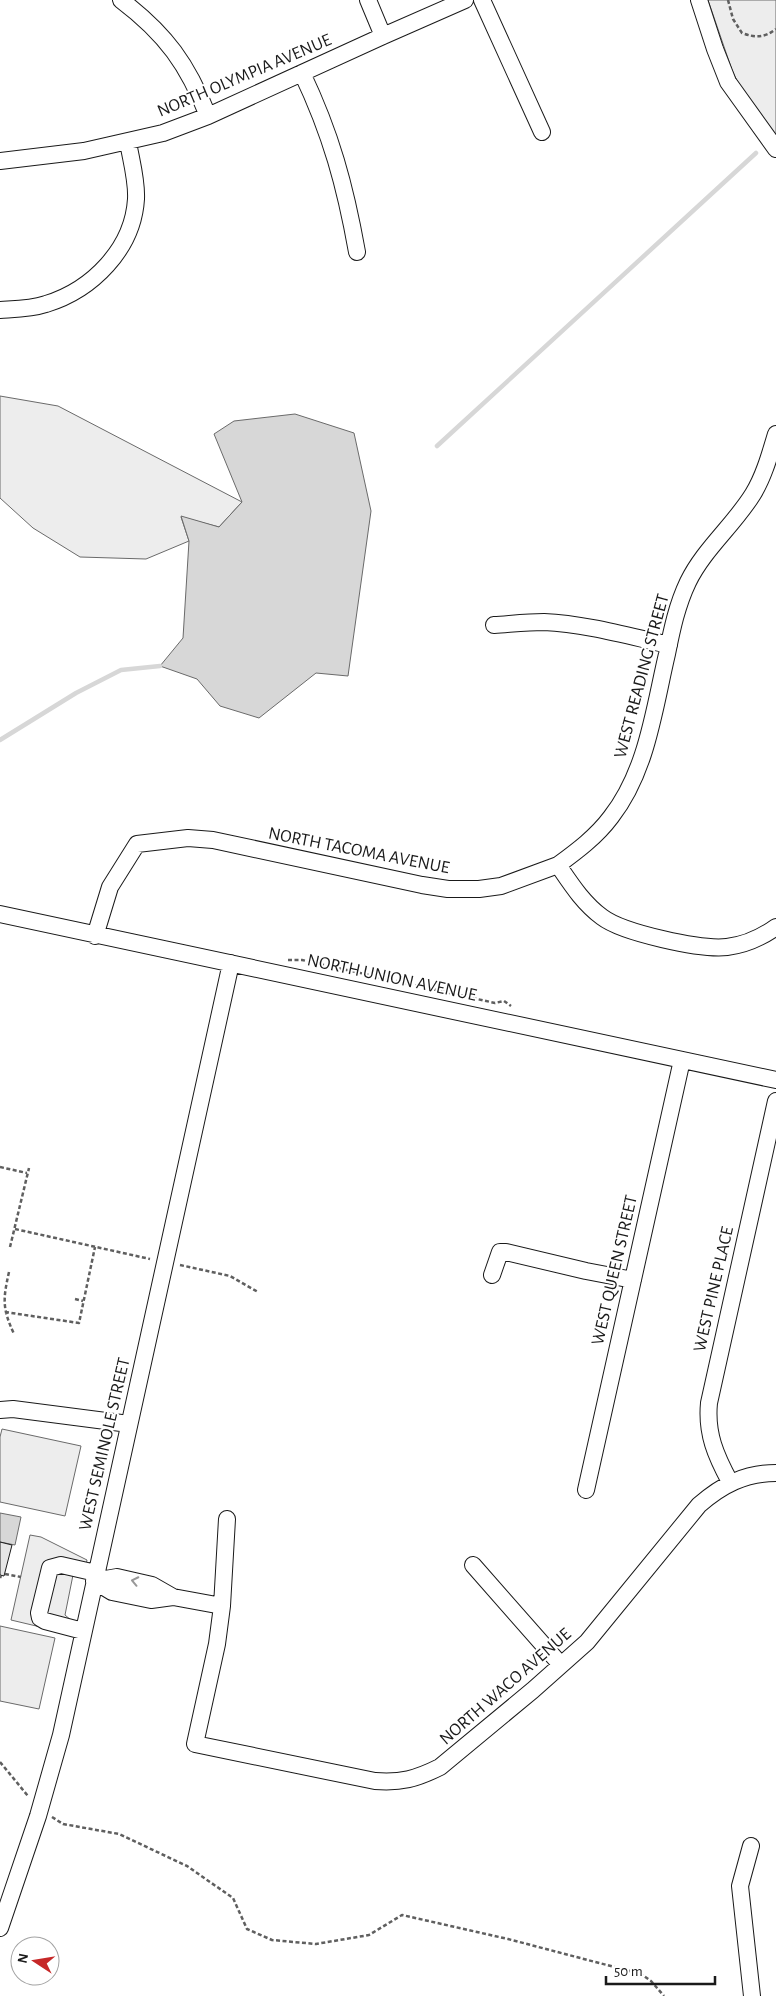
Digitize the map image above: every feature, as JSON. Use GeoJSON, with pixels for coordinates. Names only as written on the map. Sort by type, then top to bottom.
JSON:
{"type":"FeatureCollection","features":[{"type":"Feature","properties":{"kind":"street"},"geometry":{"type":"LineString","coordinates":[[122,0],[147,20],[170,44],[190,76],[208,116]]}},
{"type":"Feature","properties":{"kind":"street"},"geometry":{"type":"LineString","coordinates":[[368,0],[383,36]]}},
{"type":"Feature","properties":{"kind":"street","name":"NORTH OLYMPIA AVENUE"},"geometry":{"type":"LineString","coordinates":[[0,161],[84,151],[163,133],[208,116],[465,0]]}},
{"type":"Feature","properties":{"kind":"street"},"geometry":{"type":"LineString","coordinates":[[482,0],[542,132]]}},
{"type":"Feature","properties":{"kind":"street"},"geometry":{"type":"LineString","coordinates":[[699,0],[715,50],[728,82],[776,149]]}},
{"type":"Feature","properties":{"kind":"street"},"geometry":{"type":"LineString","coordinates":[[302,73],[335,152],[345,190],[357,252]]}},
{"type":"Feature","properties":{"kind":"street"},"geometry":{"type":"LineString","coordinates":[[0,310],[45,304],[72,294],[100,272],[117,252],[130,227],[136,200],[136,188],[128,142]]}},
{"type":"Feature","properties":{"kind":"street","name":"WEST READING STREET"},"geometry":{"type":"LineString","coordinates":[[558,865],[589,842],[602,829],[616,811],[629,789],[644,753],[678,606],[689,580],[714,544],[754,493],[776,434]]}},
{"type":"Feature","properties":{"kind":"street"},"geometry":{"type":"LineString","coordinates":[[494,625],[543,622],[566,624],[669,645]]}},
{"type":"Feature","properties":{"kind":"street","name":"NORTH TACOMA AVENUE"},"geometry":{"type":"LineString","coordinates":[[95,936],[110,887],[137,844],[175,839],[197,838],[213,840],[448,889],[479,889],[501,886],[558,865]]}},
{"type":"Feature","properties":{"kind":"street"},"geometry":{"type":"LineString","coordinates":[[558,865],[582,899],[591,908],[603,918],[625,930],[704,946],[729,947],[750,941],[776,928]]}},
{"type":"Feature","properties":{"kind":"street","name":"NORTH UNION AVENUE"},"geometry":{"type":"LineString","coordinates":[[0,914],[95,936],[231,963],[776,1080]]}},
{"type":"Feature","properties":{"kind":"street","name":"WEST SEMINOLE STREET"},"geometry":{"type":"LineString","coordinates":[[0,1928],[40,1810],[61,1735],[231,963]]}},
{"type":"Feature","properties":{"kind":"street","name":"WEST QUEEN STREET"},"geometry":{"type":"LineString","coordinates":[[586,1490],[682,1060]]}},
{"type":"Feature","properties":{"kind":"street","name":"WEST PINE PLACE"},"geometry":{"type":"LineString","coordinates":[[730,1482],[712,1447],[708,1427],[708,1403],[776,1101]]}},
{"type":"Feature","properties":{"kind":"street"},"geometry":{"type":"LineString","coordinates":[[492,1275],[500,1252],[506,1252],[633,1280]]}},
{"type":"Feature","properties":{"kind":"street"},"geometry":{"type":"LineString","coordinates":[[0,1410],[12,1409],[129,1424]]}},
{"type":"Feature","properties":{"kind":"street","name":"NORTH WACO AVENUE"},"geometry":{"type":"LineString","coordinates":[[222,1606],[217,1644],[195,1744],[375,1781],[400,1782],[440,1768],[561,1665],[603,1624],[700,1505],[718,1490],[730,1482],[747,1476],[776,1473]]}},
{"type":"Feature","properties":{"kind":"street"},"geometry":{"type":"LineString","coordinates":[[84,1631],[40,1618],[39,1613],[50,1568],[61,1565],[95,1577],[117,1577],[152,1585],[172,1597],[222,1606],[227,1519]]}},
{"type":"Feature","properties":{"kind":"street"},"geometry":{"type":"LineString","coordinates":[[473,1565],[561,1665]]}},
{"type":"Feature","properties":{"kind":"street"},"geometry":{"type":"LineString","coordinates":[[751,1846],[740,1886],[752,1996]]}},
{"type":"Feature","properties":{"kind":"path"},"geometry":{"type":"LineString","coordinates":[[728,0],[733,18],[742,33],[762,37],[776,29]]}},
{"type":"Feature","properties":{"kind":"path"},"geometry":{"type":"LineString","coordinates":[[281,960],[302,960],[495,1003],[504,1000],[510,1006],[519,1008]]}},
{"type":"Feature","properties":{"kind":"path"},"geometry":{"type":"LineString","coordinates":[[0,1167],[28,1173]]}},
{"type":"Feature","properties":{"kind":"path"},"geometry":{"type":"LineString","coordinates":[[10,1247],[29,1168]]}},
{"type":"Feature","properties":{"kind":"path"},"geometry":{"type":"LineString","coordinates":[[15,1229],[230,1276],[258,1292]]}},
{"type":"Feature","properties":{"kind":"path"},"geometry":{"type":"LineString","coordinates":[[5,1312],[79,1323],[95,1247]]}},
{"type":"Feature","properties":{"kind":"path"},"geometry":{"type":"LineString","coordinates":[[9,1272],[4,1299],[5,1312],[14,1334]]}},
{"type":"Feature","properties":{"kind":"path"},"geometry":{"type":"LineString","coordinates":[[76,1299],[83,1301]]}},
{"type":"Feature","properties":{"kind":"path"},"geometry":{"type":"LineString","coordinates":[[5,1574],[21,1577]]}},
{"type":"Feature","properties":{"kind":"path"},"geometry":{"type":"LineString","coordinates":[[0,1762],[40,1810],[63,1824],[119,1834],[187,1866],[233,1898],[247,1929],[272,1940],[316,1944],[369,1934],[402,1914],[508,1938],[641,1974],[651,1981],[664,1996]]}},
{"type":"Feature","properties":{"kind":"shaded area"},"geometry":{"type":"Polygon","coordinates":[[[708,0],[776,0],[776,135],[739,85],[708,0]]]}},
{"type":"Feature","properties":{"kind":"shaded area"},"geometry":{"type":"Polygon","coordinates":[[[0,396],[58,406],[242,502],[219,527],[181,517],[189,541],[146,559],[80,557],[33,528],[0,498],[0,396]]]}},
{"type":"Feature","properties":{"kind":"shaded area"},"geometry":{"type":"Polygon","coordinates":[[[295,414],[354,433],[371,511],[348,676],[316,673],[259,718],[220,706],[197,679],[160,666],[183,638],[189,541],[181,516],[219,527],[242,502],[214,434],[234,421],[295,414]]]}},
{"type":"Feature","properties":{"kind":"shaded area"},"geometry":{"type":"Polygon","coordinates":[[[2,1429],[81,1446],[65,1516],[0,1502],[0,1437],[2,1429]]]}},
{"type":"Feature","properties":{"kind":"shaded area"},"geometry":{"type":"Polygon","coordinates":[[[0,1513],[21,1517],[15,1545],[0,1542],[0,1513]]]}},
{"type":"Feature","properties":{"kind":"shaded area"},"geometry":{"type":"Polygon","coordinates":[[[30,1535],[41,1537],[87,1560],[84,1574],[73,1575],[65,1615],[72,1621],[70,1634],[11,1620],[30,1535]]]}},
{"type":"Feature","properties":{"kind":"shaded area"},"geometry":{"type":"Polygon","coordinates":[[[0,1626],[55,1638],[39,1709],[0,1701],[0,1626]]]}},
{"type":"Feature","properties":{"kind":"building"},"geometry":{"type":"Polygon","coordinates":[[[0,1542],[12,1545],[4,1576],[0,1575],[0,1542]]]}},
{"type":"Feature","properties":{"kind":"waterway"},"geometry":{"type":"LineString","coordinates":[[437,446],[756,153]]}},
{"type":"Feature","properties":{"kind":"waterway"},"geometry":{"type":"LineString","coordinates":[[0,740],[76,693],[121,670],[160,666]]}}]}
